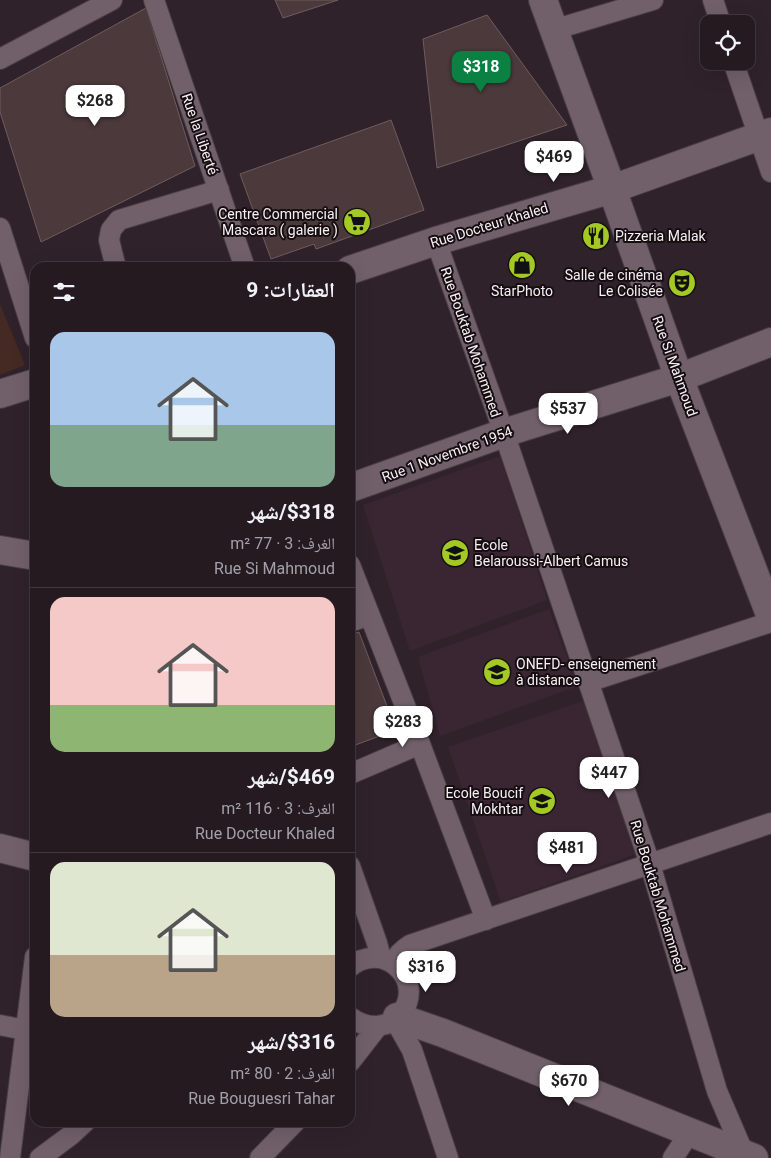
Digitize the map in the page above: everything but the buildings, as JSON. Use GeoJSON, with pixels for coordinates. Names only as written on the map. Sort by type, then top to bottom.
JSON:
{"type":"FeatureCollection","features":[{"type":"Feature","properties":{"kind":"main road","name":"Rue Si Mahmoud"},"geometry":{"type":"LineString","coordinates":[[543,0],[679,378],[771,617]]}},
{"type":"Feature","properties":{"kind":"main road","name":"Rue Docteur Khaled"},"geometry":{"type":"LineString","coordinates":[[355,268],[436,241],[612,188],[765,134]]}},
{"type":"Feature","properties":{"kind":"main road","name":"Rue 1 Novembre 1954"},"geometry":{"type":"LineString","coordinates":[[355,486],[504,433],[679,378],[771,342]]}},
{"type":"Feature","properties":{"kind":"main road"},"geometry":{"type":"LineString","coordinates":[[0,394],[30,385]]}},
{"type":"Feature","properties":{"kind":"main road"},"geometry":{"type":"LineString","coordinates":[[0,550],[30,555]]}},
{"type":"Feature","properties":{"kind":"main road"},"geometry":{"type":"LineString","coordinates":[[0,848],[30,856]]}},
{"type":"Feature","properties":{"kind":"main road"},"geometry":{"type":"LineString","coordinates":[[390,1021],[442,1033],[749,1156]]}},
{"type":"Feature","properties":{"kind":"street"},"geometry":{"type":"LineString","coordinates":[[0,59],[112,0]]}},
{"type":"Feature","properties":{"kind":"street","name":"Rue la Liberté"},"geometry":{"type":"LineString","coordinates":[[154,0],[243,262]]}},
{"type":"Feature","properties":{"kind":"street"},"geometry":{"type":"LineString","coordinates":[[553,30],[653,0]]}},
{"type":"Feature","properties":{"kind":"street"},"geometry":{"type":"LineString","coordinates":[[713,0],[718,15]]}},
{"type":"Feature","properties":{"kind":"street"},"geometry":{"type":"LineString","coordinates":[[738,70],[765,134],[771,172]]}},
{"type":"Feature","properties":{"kind":"street"},"geometry":{"type":"LineString","coordinates":[[114,262],[109,240],[111,230],[119,220],[219,190]]}},
{"type":"Feature","properties":{"kind":"street"},"geometry":{"type":"LineString","coordinates":[[0,228],[6,263],[30,325]]}},
{"type":"Feature","properties":{"kind":"street","name":"Rue Bouktab Mohammed"},"geometry":{"type":"LineString","coordinates":[[436,241],[504,433],[650,864],[717,1091],[749,1156]]}},
{"type":"Feature","properties":{"kind":"street"},"geometry":{"type":"LineString","coordinates":[[355,578],[486,920]]}},
{"type":"Feature","properties":{"kind":"street"},"geometry":{"type":"LineString","coordinates":[[355,620],[369,616]]}},
{"type":"Feature","properties":{"kind":"street"},"geometry":{"type":"LineString","coordinates":[[588,682],[771,622]]}},
{"type":"Feature","properties":{"kind":"street"},"geometry":{"type":"LineString","coordinates":[[355,772],[420,744]]}},
{"type":"Feature","properties":{"kind":"street"},"geometry":{"type":"LineString","coordinates":[[387,961],[397,956],[410,945],[771,823]]}},
{"type":"Feature","properties":{"kind":"street"},"geometry":{"type":"LineString","coordinates":[[355,880],[374,935],[387,961]]}},
{"type":"Feature","properties":{"kind":"street"},"geometry":{"type":"LineString","coordinates":[[355,963],[371,957],[387,961],[401,970],[406,979],[408,989],[408,1000],[404,1009],[355,1057]]}},
{"type":"Feature","properties":{"kind":"street"},"geometry":{"type":"LineString","coordinates":[[10,1158],[30,994]]}},
{"type":"Feature","properties":{"kind":"street"},"geometry":{"type":"LineString","coordinates":[[355,1021],[368,1026],[390,1021]]}},
{"type":"Feature","properties":{"kind":"street"},"geometry":{"type":"LineString","coordinates":[[390,1021],[412,1050],[448,1158]]}},
{"type":"Feature","properties":{"kind":"street"},"geometry":{"type":"LineString","coordinates":[[0,1025],[25,1030]]}},
{"type":"Feature","properties":{"kind":"street"},"geometry":{"type":"LineString","coordinates":[[40,1158],[77,1127]]}},
{"type":"Feature","properties":{"kind":"street"},"geometry":{"type":"LineString","coordinates":[[260,1158],[290,1127]]}},
{"type":"Feature","properties":{"kind":"street"},"geometry":{"type":"LineString","coordinates":[[672,1158],[690,1132]]}},
{"type":"Feature","properties":{"kind":"shaded area"},"geometry":{"type":"Polygon","coordinates":[[[0,304],[25,365],[0,375],[0,304]]]}},
{"type":"Feature","properties":{"kind":"shaded area","name":"Ecole Belaroussi-Albert Camus"},"geometry":{"type":"Polygon","coordinates":[[[500,456],[547,600],[410,651],[363,505],[500,456]]]}},
{"type":"Feature","properties":{"kind":"shaded area","name":"ONEFD- enseignement à distance"},"geometry":{"type":"Polygon","coordinates":[[[549,609],[578,686],[440,736],[418,657],[549,609]]]}},
{"type":"Feature","properties":{"kind":"shaded area","name":"Ecole Boucif Mokhtar"},"geometry":{"type":"Polygon","coordinates":[[[583,701],[636,854],[501,902],[448,747],[583,701]]]}},
{"type":"Feature","properties":{"kind":"place","name":"Centre Commercial Mascara ( galerie )"},"geometry":{"type":"Point","coordinates":[357,222]}},
{"type":"Feature","properties":{"kind":"place","name":"Pizzeria Malak"},"geometry":{"type":"Point","coordinates":[596,236]}},
{"type":"Feature","properties":{"kind":"place","name":"StarPhoto"},"geometry":{"type":"Point","coordinates":[522,265]}},
{"type":"Feature","properties":{"kind":"place","name":"Salle de cinéma Le Colisée"},"geometry":{"type":"Point","coordinates":[682,283]}},
{"type":"Feature","properties":{"kind":"place","name":"Ecole Belaroussi-Albert Camus"},"geometry":{"type":"Point","coordinates":[455,553]}},
{"type":"Feature","properties":{"kind":"place","name":"ONEFD- enseignement à distance"},"geometry":{"type":"Point","coordinates":[497,672]}},
{"type":"Feature","properties":{"kind":"place","name":"Ecole Boucif Mokhtar"},"geometry":{"type":"Point","coordinates":[542,801]}}]}
